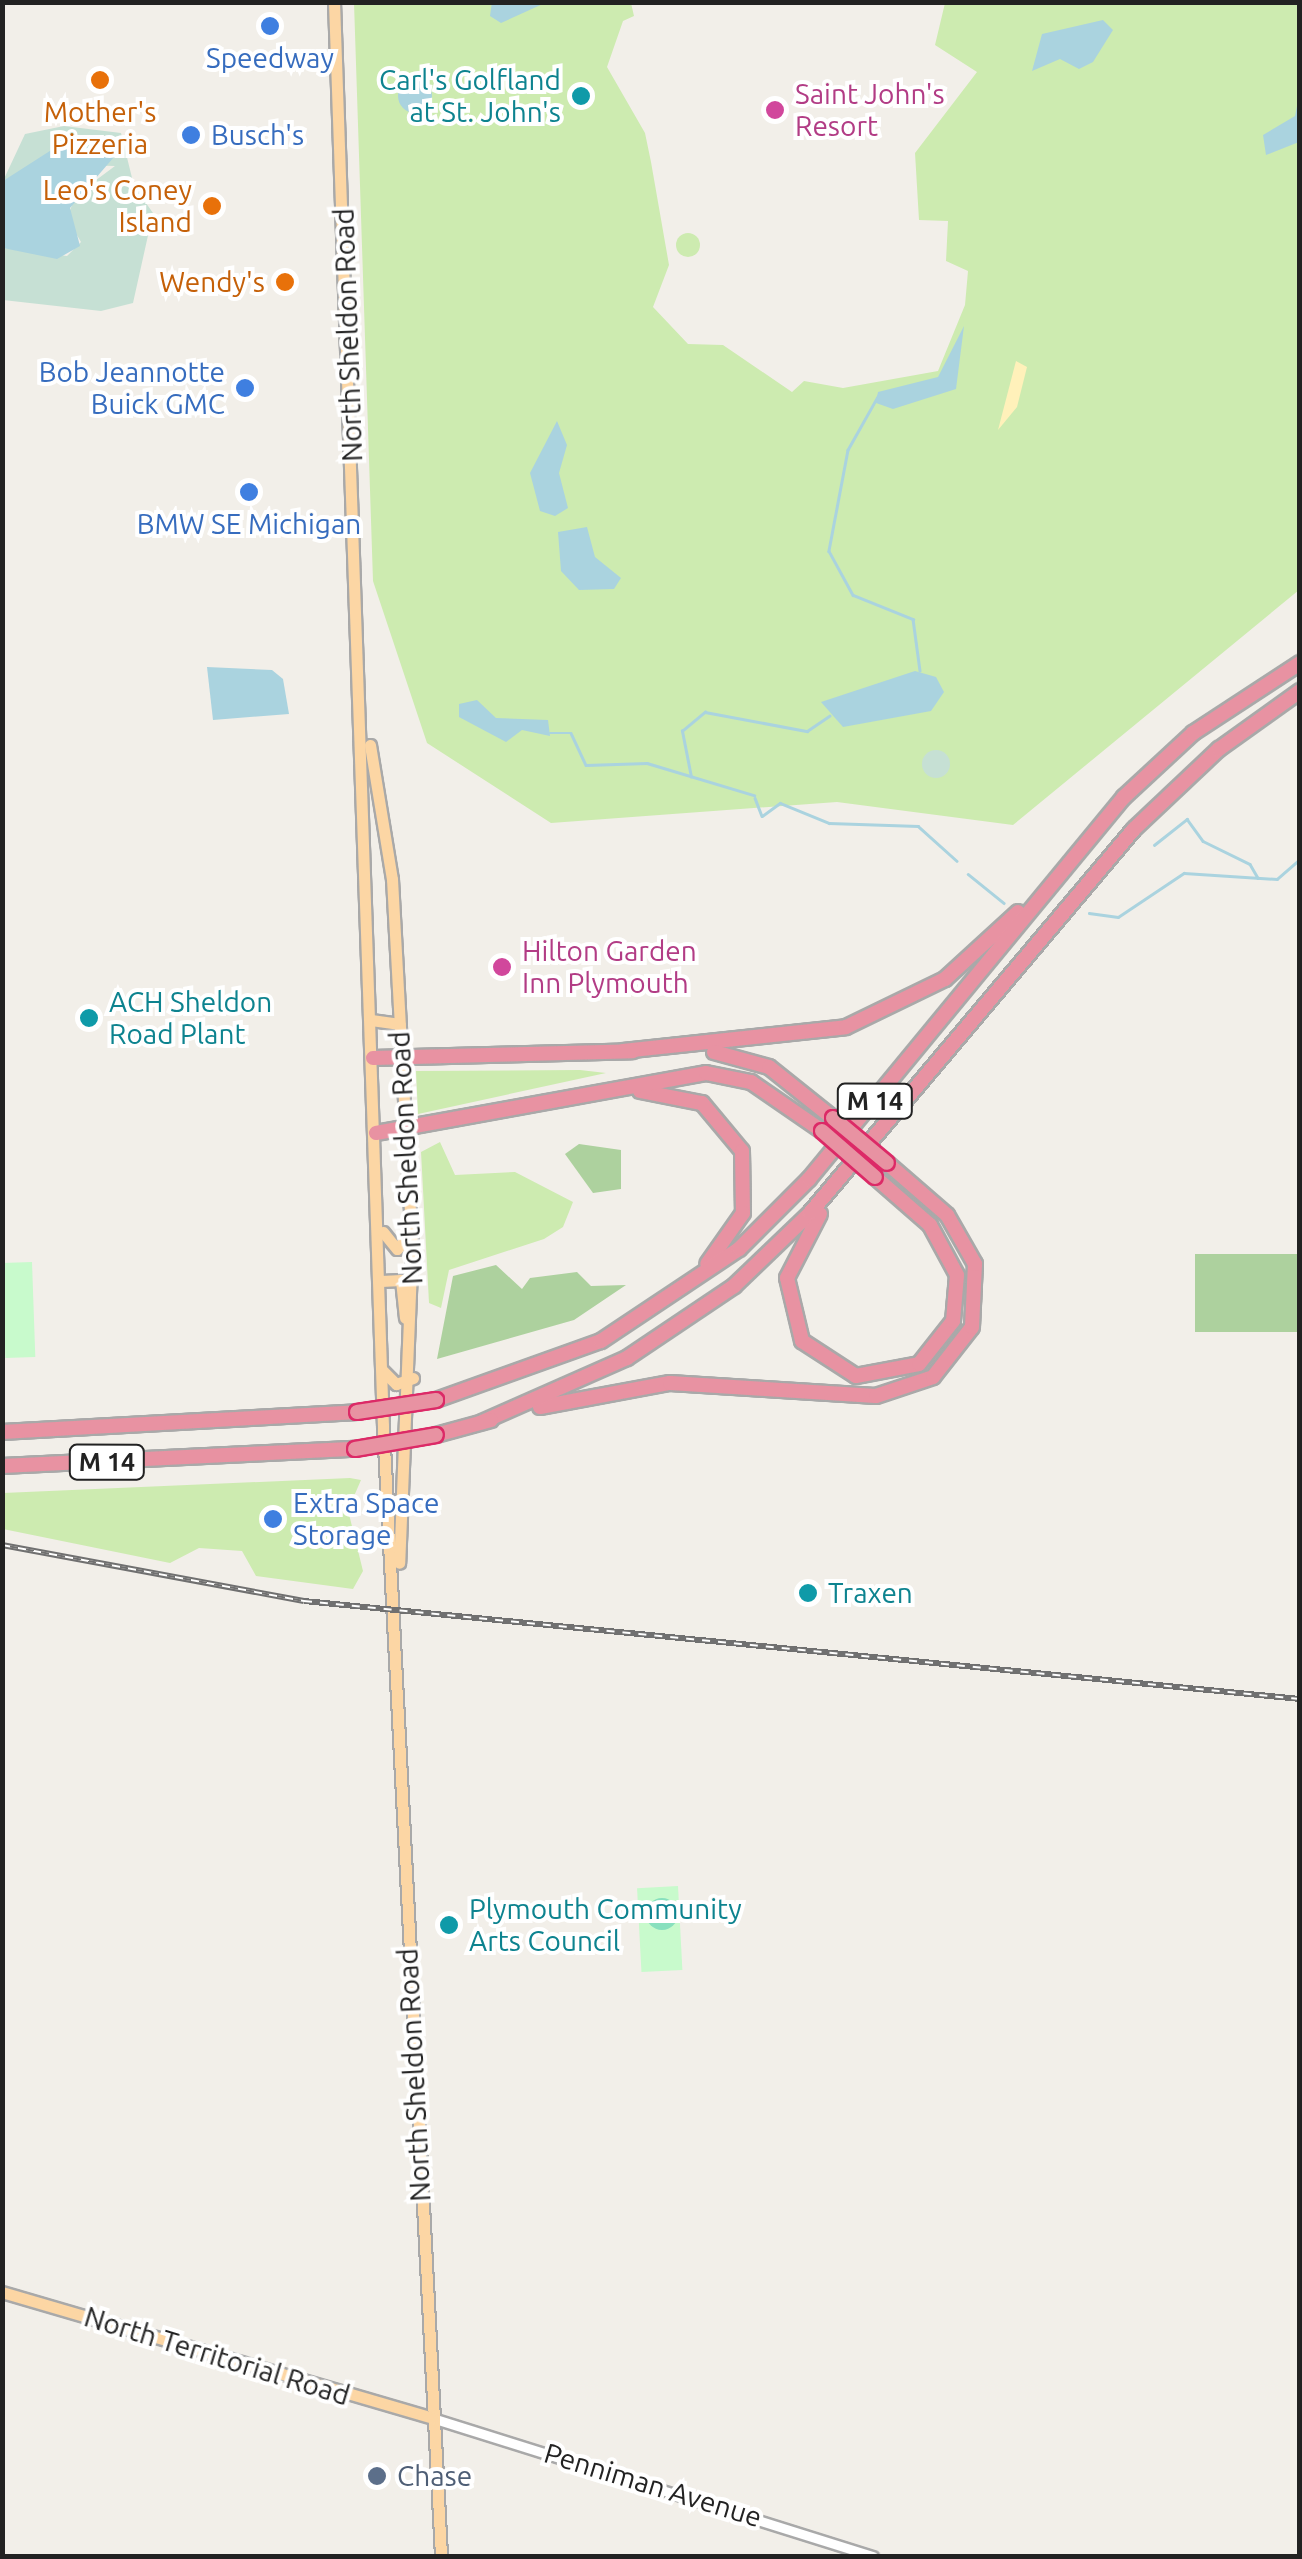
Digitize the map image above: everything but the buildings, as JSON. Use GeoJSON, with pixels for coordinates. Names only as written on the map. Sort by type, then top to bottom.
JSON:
{"type":"FeatureCollection","features":[{"type":"Feature","properties":{"kind":"highway","name":"M 14"},"geometry":{"type":"LineString","coordinates":[[2,1432],[356,1412],[436,1400],[541,1369],[650,1313],[739,1249],[796,1193],[1071,859],[1193,733],[1300,663]]}},
{"type":"Feature","properties":{"kind":"highway","name":"M 14"},"geometry":{"type":"LineString","coordinates":[[2,1466],[354,1449],[482,1422],[608,1368],[720,1296],[810,1214],[1134,828],[1219,748],[1300,691]]}},
{"type":"Feature","properties":{"kind":"highway"},"geometry":{"type":"LineString","coordinates":[[373,1058],[624,1051],[790,1040],[871,1018],[969,960],[1071,859]]}},
{"type":"Feature","properties":{"kind":"highway"},"geometry":{"type":"LineString","coordinates":[[482,1422],[646,1385],[876,1396],[926,1382],[965,1341],[977,1273],[947,1215],[887,1162],[833,1118],[746,1058],[624,1051]]}},
{"type":"Feature","properties":{"kind":"highway"},"geometry":{"type":"LineString","coordinates":[[376,1134],[406,1132],[715,1073],[762,1087],[822,1132],[875,1177],[944,1242],[958,1294],[950,1330],[926,1358],[865,1378],[808,1349],[786,1287],[802,1238],[884,1126]]}},
{"type":"Feature","properties":{"kind":"highway"},"geometry":{"type":"LineString","coordinates":[[565,1099],[685,1095],[720,1118],[742,1151],[748,1191],[735,1232],[650,1313]]}},
{"type":"Feature","properties":{"kind":"main road","name":"North Sheldon Road"},"geometry":{"type":"LineString","coordinates":[[334,2],[365,726],[382,1370],[441,2556]]}},
{"type":"Feature","properties":{"kind":"main road","name":"North Sheldon Road"},"geometry":{"type":"LineString","coordinates":[[365,726],[395,912],[412,1226],[412,1378],[396,1592]]}},
{"type":"Feature","properties":{"kind":"main road"},"geometry":{"type":"LineString","coordinates":[[368,919],[395,912]]}},
{"type":"Feature","properties":{"kind":"main road"},"geometry":{"type":"LineString","coordinates":[[371,1020],[400,1024]]}},
{"type":"Feature","properties":{"kind":"main road"},"geometry":{"type":"LineString","coordinates":[[381,1228],[397,1249],[412,1226]]}},
{"type":"Feature","properties":{"kind":"main road"},"geometry":{"type":"LineString","coordinates":[[381,1281],[402,1280],[412,1358]]}},
{"type":"Feature","properties":{"kind":"main road"},"geometry":{"type":"LineString","coordinates":[[382,1370],[396,1384],[412,1378]]}},
{"type":"Feature","properties":{"kind":"main road","name":"North Territorial Road"},"geometry":{"type":"LineString","coordinates":[[2,2292],[432,2418]]}},
{"type":"Feature","properties":{"kind":"street","name":"Penniman Avenue"},"geometry":{"type":"LineString","coordinates":[[432,2418],[874,2556]]}},
{"type":"Feature","properties":{"kind":"green space"},"geometry":{"type":"Polygon","coordinates":[[[354,3],[631,3],[634,16],[623,21],[607,67],[645,133],[651,162],[669,265],[653,307],[688,344],[723,345],[792,392],[804,381],[843,388],[938,371],[965,305],[968,271],[946,261],[948,221],[919,220],[915,153],[977,72],[935,45],[945,3],[1299,3],[1299,590],[1013,825],[837,802],[551,823],[427,743],[373,581],[354,3]]]}},
{"type":"Feature","properties":{"kind":"green space"},"geometry":{"type":"Polygon","coordinates":[[[64,126],[121,133],[134,186],[153,213],[133,303],[101,311],[3,300],[3,248],[67,256],[81,242],[67,218],[76,195],[115,166],[35,164],[3,181],[25,134],[64,126]]]}},
{"type":"Feature","properties":{"kind":"green space"},"geometry":{"type":"Polygon","coordinates":[[[688,233],[700,245],[688,257],[676,245],[688,233]]]}},
{"type":"Feature","properties":{"kind":"green space"},"geometry":{"type":"Polygon","coordinates":[[[936,750],[946,754],[950,764],[946,774],[936,778],[926,774],[922,764],[926,754],[936,750]]]}},
{"type":"Feature","properties":{"kind":"green space"},"geometry":{"type":"Polygon","coordinates":[[[416,1071],[606,1073],[418,1114],[416,1071]]]}},
{"type":"Feature","properties":{"kind":"green space"},"geometry":{"type":"Polygon","coordinates":[[[440,1142],[455,1175],[515,1172],[573,1202],[563,1227],[544,1239],[449,1270],[441,1308],[429,1303],[421,1152],[440,1142]]]}},
{"type":"Feature","properties":{"kind":"green space"},"geometry":{"type":"Polygon","coordinates":[[[579,1144],[621,1150],[621,1189],[593,1193],[565,1154],[579,1144]]]}},
{"type":"Feature","properties":{"kind":"green space"},"geometry":{"type":"Polygon","coordinates":[[[1195,1254],[1299,1254],[1299,1332],[1195,1332],[1195,1254]]]}},
{"type":"Feature","properties":{"kind":"green space"},"geometry":{"type":"Polygon","coordinates":[[[32,1262],[35,1357],[5,1358],[2,1263],[32,1262]]]}},
{"type":"Feature","properties":{"kind":"green space"},"geometry":{"type":"Polygon","coordinates":[[[496,1265],[522,1289],[530,1278],[577,1272],[591,1286],[626,1285],[574,1320],[437,1359],[453,1276],[496,1265]]]}},
{"type":"Feature","properties":{"kind":"green space"},"geometry":{"type":"Polygon","coordinates":[[[361,1480],[348,1510],[363,1571],[353,1589],[256,1576],[242,1551],[199,1548],[170,1563],[3,1529],[3,1493],[361,1480]]]}},
{"type":"Feature","properties":{"kind":"green space"},"geometry":{"type":"Polygon","coordinates":[[[678,1886],[682,1970],[641,1972],[637,1888],[678,1886]]]}},
{"type":"Feature","properties":{"kind":"green space"},"geometry":{"type":"Polygon","coordinates":[[[662,1898],[673,1903],[678,1914],[673,1925],[662,1930],[651,1925],[646,1914],[651,1903],[662,1898]]]}},
{"type":"Feature","properties":{"kind":"sand"},"geometry":{"type":"Polygon","coordinates":[[[1016,361],[1027,367],[1017,407],[998,430],[1016,361]]]}},
{"type":"Feature","properties":{"kind":"water"},"geometry":{"type":"Polygon","coordinates":[[[492,2],[545,3],[501,23],[490,16],[492,2]]]}},
{"type":"Feature","properties":{"kind":"water"},"geometry":{"type":"Polygon","coordinates":[[[1103,20],[1113,30],[1093,62],[1079,69],[1060,59],[1032,71],[1042,34],[1103,20]]]}},
{"type":"Feature","properties":{"kind":"water"},"geometry":{"type":"Polygon","coordinates":[[[415,79],[427,84],[432,96],[427,108],[415,113],[403,108],[398,96],[403,84],[415,79]]]}},
{"type":"Feature","properties":{"kind":"water"},"geometry":{"type":"Polygon","coordinates":[[[1299,96],[1299,142],[1266,155],[1263,135],[1295,116],[1299,96]]]}},
{"type":"Feature","properties":{"kind":"water"},"geometry":{"type":"Polygon","coordinates":[[[67,140],[114,157],[70,208],[80,246],[57,259],[3,248],[3,181],[67,140]]]}},
{"type":"Feature","properties":{"kind":"water"},"geometry":{"type":"Polygon","coordinates":[[[964,326],[956,389],[893,409],[876,403],[878,392],[938,377],[964,326]]]}},
{"type":"Feature","properties":{"kind":"water"},"geometry":{"type":"Polygon","coordinates":[[[557,421],[567,445],[559,473],[568,508],[555,516],[540,511],[530,473],[557,421]]]}},
{"type":"Feature","properties":{"kind":"water"},"geometry":{"type":"Polygon","coordinates":[[[587,527],[595,557],[621,578],[614,589],[579,590],[561,571],[558,532],[587,527]]]}},
{"type":"Feature","properties":{"kind":"water"},"geometry":{"type":"Polygon","coordinates":[[[207,667],[272,670],[283,679],[289,714],[213,720],[207,667]]]}},
{"type":"Feature","properties":{"kind":"water"},"geometry":{"type":"Polygon","coordinates":[[[915,671],[936,677],[944,692],[931,711],[843,727],[821,702],[915,671]]]}},
{"type":"Feature","properties":{"kind":"water"},"geometry":{"type":"Polygon","coordinates":[[[477,700],[496,718],[548,720],[550,736],[522,730],[506,742],[459,717],[459,704],[477,700]]]}},
{"type":"Feature","properties":{"kind":"waterway"},"geometry":{"type":"LineString","coordinates":[[879,395],[848,450],[829,551],[853,595],[913,619],[920,671]]}},
{"type":"Feature","properties":{"kind":"waterway"},"geometry":{"type":"LineString","coordinates":[[691,777],[682,731],[705,712],[807,731],[829,716]]}},
{"type":"Feature","properties":{"kind":"waterway"},"geometry":{"type":"LineString","coordinates":[[550,733],[571,733],[586,765],[647,763],[754,795]]}},
{"type":"Feature","properties":{"kind":"waterway"},"geometry":{"type":"LineString","coordinates":[[1300,793],[1300,831]]}},
{"type":"Feature","properties":{"kind":"waterway"},"geometry":{"type":"LineString","coordinates":[[755,798],[762,816],[780,803],[829,823],[918,826],[957,861]]}},
{"type":"Feature","properties":{"kind":"waterway"},"geometry":{"type":"LineString","coordinates":[[1154,845],[1187,819],[1203,841],[1250,864],[1258,878]]}},
{"type":"Feature","properties":{"kind":"waterway"},"geometry":{"type":"LineString","coordinates":[[1089,913],[1118,917],[1184,873],[1277,879],[1300,859]]}},
{"type":"Feature","properties":{"kind":"waterway"},"geometry":{"type":"LineString","coordinates":[[968,874],[1004,903]]}},
{"type":"Feature","properties":{"kind":"railway"},"geometry":{"type":"LineString","coordinates":[[2,1545],[304,1601],[1300,1699]]}},
{"type":"Feature","properties":{"kind":"place","name":"Speedway"},"geometry":{"type":"Point","coordinates":[270,26]}},
{"type":"Feature","properties":{"kind":"place","name":"Mother's Pizzeria"},"geometry":{"type":"Point","coordinates":[100,80]}},
{"type":"Feature","properties":{"kind":"place","name":"Carl's Golfland at St. John's"},"geometry":{"type":"Point","coordinates":[581,96]}},
{"type":"Feature","properties":{"kind":"place","name":"Saint John's Resort"},"geometry":{"type":"Point","coordinates":[775,110]}},
{"type":"Feature","properties":{"kind":"place","name":"Busch's"},"geometry":{"type":"Point","coordinates":[191,135]}},
{"type":"Feature","properties":{"kind":"place","name":"Leo's Coney Island"},"geometry":{"type":"Point","coordinates":[212,206]}},
{"type":"Feature","properties":{"kind":"place","name":"Wendy's"},"geometry":{"type":"Point","coordinates":[285,282]}},
{"type":"Feature","properties":{"kind":"place","name":"Bob Jeannotte Buick GMC"},"geometry":{"type":"Point","coordinates":[245,388]}},
{"type":"Feature","properties":{"kind":"place","name":"BMW SE Michigan"},"geometry":{"type":"Point","coordinates":[249,492]}},
{"type":"Feature","properties":{"kind":"place","name":"Hilton Garden Inn Plymouth"},"geometry":{"type":"Point","coordinates":[502,967]}},
{"type":"Feature","properties":{"kind":"place","name":"ACH Sheldon Road Plant"},"geometry":{"type":"Point","coordinates":[89,1018]}},
{"type":"Feature","properties":{"kind":"place","name":"Extra Space Storage"},"geometry":{"type":"Point","coordinates":[273,1519]}},
{"type":"Feature","properties":{"kind":"place","name":"Traxen"},"geometry":{"type":"Point","coordinates":[808,1593]}},
{"type":"Feature","properties":{"kind":"place","name":"Plymouth Community Arts Council"},"geometry":{"type":"Point","coordinates":[449,1925]}},
{"type":"Feature","properties":{"kind":"place","name":"Chase"},"geometry":{"type":"Point","coordinates":[377,2476]}}]}
